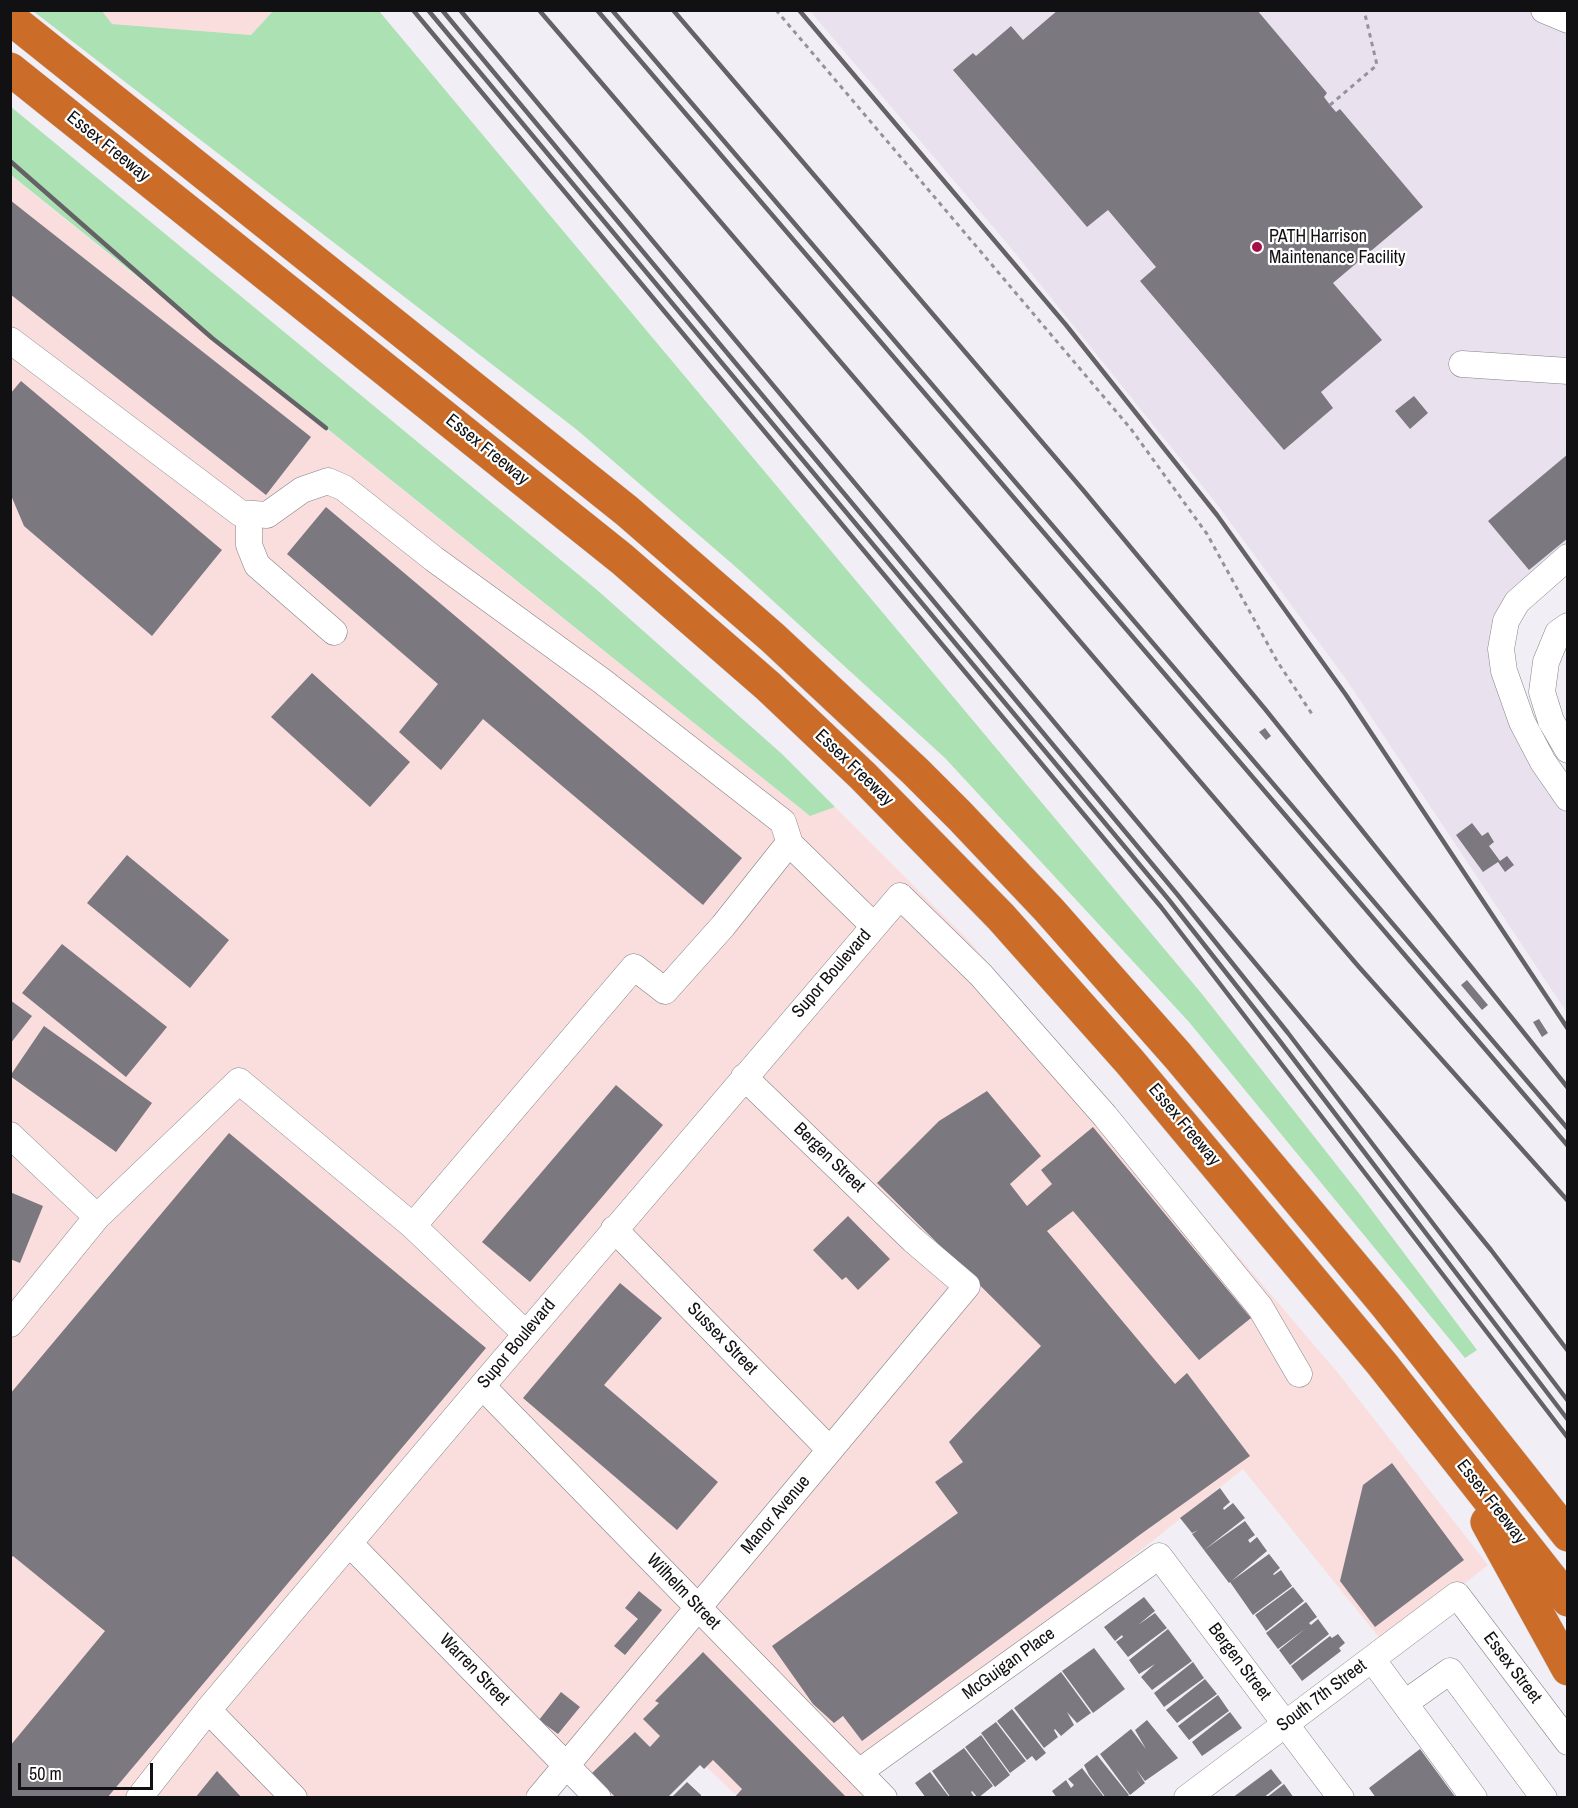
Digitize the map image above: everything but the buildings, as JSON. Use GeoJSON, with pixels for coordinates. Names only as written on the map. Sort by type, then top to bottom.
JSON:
{"type":"FeatureCollection","features":[{"type":"Feature","properties":{"kind":"highway"},"geometry":{"type":"LineString","coordinates":[[10,18],[644,525],[773,638],[915,771],[1049,910],[1178,1056],[1372,1289],[1568,1535]]}},
{"type":"Feature","properties":{"kind":"highway","name":"Essex Freeway"},"geometry":{"type":"LineString","coordinates":[[10,69],[622,559],[760,679],[863,776],[970,885],[1086,1011],[1306,1270],[1568,1600]]}},
{"type":"Feature","properties":{"kind":"highway"},"geometry":{"type":"LineString","coordinates":[[1470,1475],[1490,1529],[1568,1669]]}},
{"type":"Feature","properties":{"kind":"street"},"geometry":{"type":"LineString","coordinates":[[1544,10],[1568,20]]}},
{"type":"Feature","properties":{"kind":"street"},"geometry":{"type":"LineString","coordinates":[[10,340],[240,513],[267,515],[302,490],[328,481],[344,488],[434,559],[602,681],[783,822],[790,844],[874,926]]}},
{"type":"Feature","properties":{"kind":"street"},"geometry":{"type":"LineString","coordinates":[[1462,364],[1568,371]]}},
{"type":"Feature","properties":{"kind":"street"},"geometry":{"type":"LineString","coordinates":[[249,514],[249,545],[257,565],[334,632]]}},
{"type":"Feature","properties":{"kind":"street"},"geometry":{"type":"LineString","coordinates":[[1568,557],[1517,602],[1506,621],[1501,649],[1504,671],[1522,722],[1543,762],[1568,798]]}},
{"type":"Feature","properties":{"kind":"street"},"geometry":{"type":"LineString","coordinates":[[1568,626],[1558,633],[1546,662],[1542,692],[1551,721],[1568,750]]}},
{"type":"Feature","properties":{"kind":"street"},"geometry":{"type":"LineString","coordinates":[[413,1226],[634,967],[665,991],[723,926],[790,844]]}},
{"type":"Feature","properties":{"kind":"street","name":"Supor Boulevard"},"geometry":{"type":"LineString","coordinates":[[139,1797],[208,1710],[614,1229],[900,896],[981,975],[1105,1116],[1260,1307],[1299,1374]]}},
{"type":"Feature","properties":{"kind":"street","name":"Bergen Street"},"geometry":{"type":"LineString","coordinates":[[744,1077],[913,1240]]}},
{"type":"Feature","properties":{"kind":"street"},"geometry":{"type":"LineString","coordinates":[[10,1324],[97,1217],[239,1082],[413,1226],[526,1334]]}},
{"type":"Feature","properties":{"kind":"street"},"geometry":{"type":"LineString","coordinates":[[10,1136],[97,1217]]}},
{"type":"Feature","properties":{"kind":"street","name":"Sussex Street"},"geometry":{"type":"LineString","coordinates":[[614,1229],[830,1450]]}},
{"type":"Feature","properties":{"kind":"street","name":"Manor Avenue"},"geometry":{"type":"LineString","coordinates":[[539,1797],[967,1286],[913,1240]]}},
{"type":"Feature","properties":{"kind":"street","name":"Wilhelm Street"},"geometry":{"type":"LineString","coordinates":[[482,1386],[884,1797]]}},
{"type":"Feature","properties":{"kind":"street","name":"Warren Street"},"geometry":{"type":"LineString","coordinates":[[349,1543],[598,1797]]}},
{"type":"Feature","properties":{"kind":"street","name":"Bergen Street"},"geometry":{"type":"LineString","coordinates":[[1159,1556],[1341,1797]]}},
{"type":"Feature","properties":{"kind":"street","name":"McGuigan Place"},"geometry":{"type":"LineString","coordinates":[[859,1772],[1159,1556]]}},
{"type":"Feature","properties":{"kind":"street","name":"South 7th Street"},"geometry":{"type":"LineString","coordinates":[[1187,1797],[1457,1595]]}},
{"type":"Feature","properties":{"kind":"street","name":"Essex Street"},"geometry":{"type":"LineString","coordinates":[[1457,1595],[1568,1742]]}},
{"type":"Feature","properties":{"kind":"street"},"geometry":{"type":"LineString","coordinates":[[1372,1659],[1474,1797]]}},
{"type":"Feature","properties":{"kind":"street"},"geometry":{"type":"LineString","coordinates":[[1405,1703],[1450,1671],[1544,1797]]}},
{"type":"Feature","properties":{"kind":"street"},"geometry":{"type":"LineString","coordinates":[[208,1710],[294,1797]]}},
{"type":"Feature","properties":{"kind":"path"},"geometry":{"type":"LineString","coordinates":[[776,10],[1131,429],[1207,534],[1277,661],[1312,714]]}},
{"type":"Feature","properties":{"kind":"path"},"geometry":{"type":"LineString","coordinates":[[1330,105],[1377,65],[1364,10]]}},
{"type":"Feature","properties":{"kind":"shaded area"},"geometry":{"type":"Polygon","coordinates":[[[102,11],[273,11],[251,35],[112,24],[102,11]]]}},
{"type":"Feature","properties":{"kind":"shaded area"},"geometry":{"type":"Polygon","coordinates":[[[810,11],[1567,11],[1567,576],[1527,606],[1516,632],[1512,658],[1525,706],[1567,780],[1567,1013],[1348,682],[1216,503],[1011,248],[810,11]]]}},
{"type":"Feature","properties":{"kind":"shaded area"},"geometry":{"type":"Polygon","coordinates":[[[10,175],[810,816],[835,807],[970,942],[1338,1373],[1488,1565],[1386,1646],[1243,1469],[856,1776],[878,1797],[738,1797],[695,1756],[653,1797],[591,1797],[558,1765],[531,1797],[11,1797],[10,175]]]}},
{"type":"Feature","properties":{"kind":"green space"},"geometry":{"type":"Polygon","coordinates":[[[33,11],[102,11],[112,24],[251,35],[273,11],[379,11],[1202,994],[1361,1196],[1477,1350],[1465,1358],[1189,1022],[945,758],[737,568],[576,429],[33,11]]]}},
{"type":"Feature","properties":{"kind":"green space"},"geometry":{"type":"Polygon","coordinates":[[[10,106],[596,589],[782,754],[835,807],[810,816],[11,175],[10,106]]]}},
{"type":"Feature","properties":{"kind":"railway"},"geometry":{"type":"LineString","coordinates":[[413,10],[1161,907],[1568,1438]]}},
{"type":"Feature","properties":{"kind":"railway"},"geometry":{"type":"LineString","coordinates":[[428,10],[1169,900],[1279,1040],[1568,1420]]}},
{"type":"Feature","properties":{"kind":"railway"},"geometry":{"type":"LineString","coordinates":[[442,10],[1177,894],[1288,1033],[1568,1401]]}},
{"type":"Feature","properties":{"kind":"railway"},"geometry":{"type":"LineString","coordinates":[[460,10],[1361,1090],[1491,1250],[1568,1351]]}},
{"type":"Feature","properties":{"kind":"railway"},"geometry":{"type":"LineString","coordinates":[[539,10],[1359,967],[1568,1201]]}},
{"type":"Feature","properties":{"kind":"railway"},"geometry":{"type":"LineString","coordinates":[[597,10],[1568,1146]]}},
{"type":"Feature","properties":{"kind":"railway"},"geometry":{"type":"LineString","coordinates":[[612,10],[1568,1129]]}},
{"type":"Feature","properties":{"kind":"railway"},"geometry":{"type":"LineString","coordinates":[[673,10],[1083,490],[1265,709],[1568,1088]]}},
{"type":"Feature","properties":{"kind":"railway"},"geometry":{"type":"LineString","coordinates":[[799,10],[1066,325],[1217,515],[1346,695],[1568,1029]]}},
{"type":"Feature","properties":{"kind":"railway"},"geometry":{"type":"LineString","coordinates":[[10,161],[212,338],[326,428]]}},
{"type":"Feature","properties":{"kind":"place","name":"PATH Harrison Maintenance Facility"},"geometry":{"type":"Point","coordinates":[1257,247]}}]}
